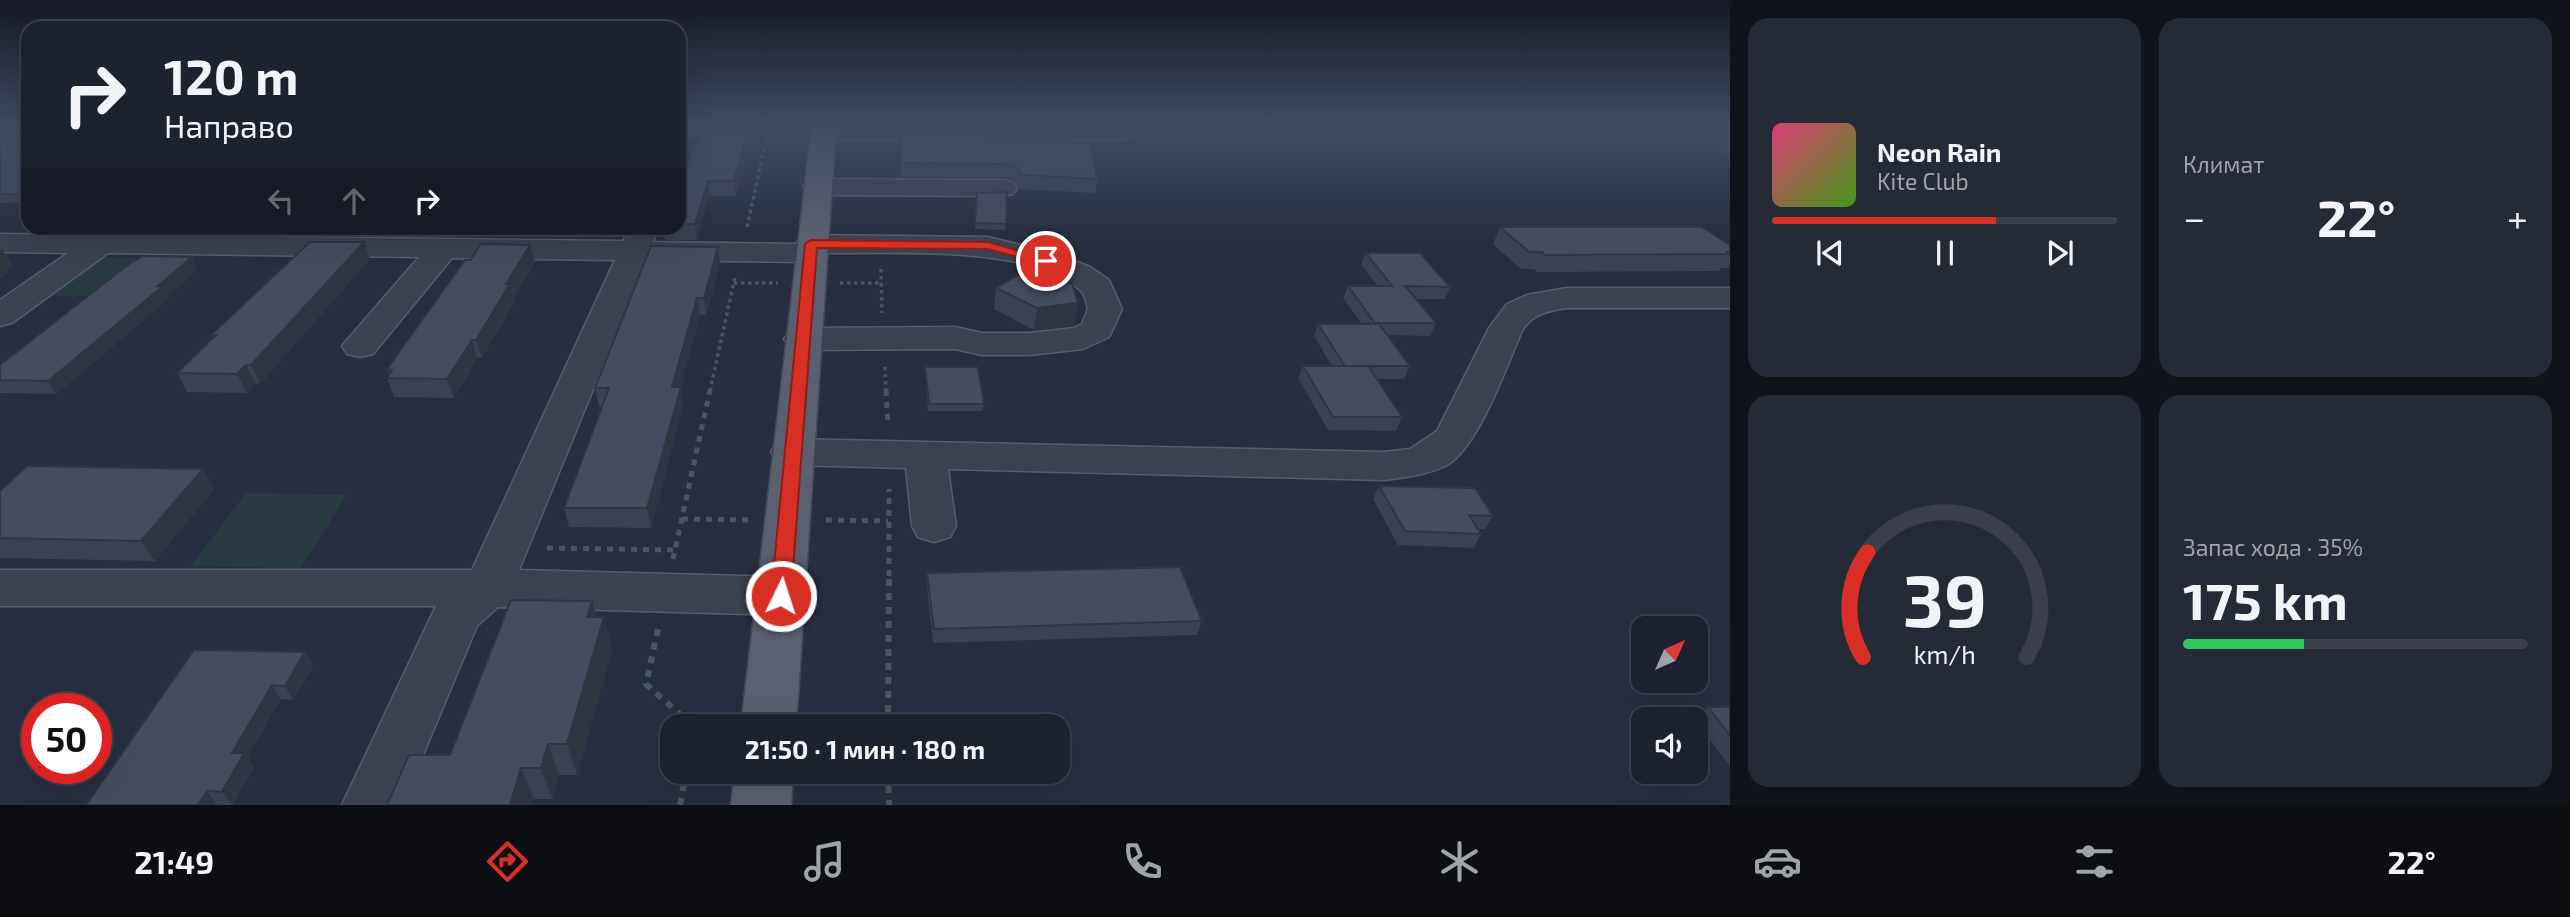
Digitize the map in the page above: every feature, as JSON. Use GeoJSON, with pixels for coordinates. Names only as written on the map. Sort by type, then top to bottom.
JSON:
{"type":"FeatureCollection","features":[{"type":"Feature","properties":{"kind":"main road"},"geometry":{"type":"LineString","coordinates":[[769,714],[819,164]]}},
{"type":"Feature","properties":{"kind":"main road"},"geometry":{"type":"LineString","coordinates":[[761,805],[763,784]]}},
{"type":"Feature","properties":{"kind":"lane"},"geometry":{"type":"LineString","coordinates":[[817,187],[1003,188]]}},
{"type":"Feature","properties":{"kind":"lane"},"geometry":{"type":"LineString","coordinates":[[0,243],[104,236],[299,237],[444,248],[640,239],[741,252],[811,248],[988,246],[1046,261],[1079,274],[1097,287],[1105,309],[1097,330],[1083,338],[1029,344],[982,344],[955,338],[802,339]]}},
{"type":"Feature","properties":{"kind":"lane"},"geometry":{"type":"LineString","coordinates":[[0,316],[104,236]]}},
{"type":"Feature","properties":{"kind":"lane"},"geometry":{"type":"LineString","coordinates":[[372,805],[457,614],[496,568],[640,239]]}},
{"type":"Feature","properties":{"kind":"lane"},"geometry":{"type":"LineString","coordinates":[[360,346],[444,248]]}},
{"type":"Feature","properties":{"kind":"lane"},"geometry":{"type":"LineString","coordinates":[[792,452],[1384,466],[1417,462],[1435,454],[1453,439],[1506,328],[1519,310],[1539,302],[1567,298],[1730,298]]}},
{"type":"Feature","properties":{"kind":"lane"},"geometry":{"type":"LineString","coordinates":[[925,456],[933,526]]}},
{"type":"Feature","properties":{"kind":"lane"},"geometry":{"type":"LineString","coordinates":[[0,588],[496,568],[671,571],[781,596]]}},
{"type":"Feature","properties":{"kind":"path"},"geometry":{"type":"LineString","coordinates":[[680,714],[646,684],[761,164]]}},
{"type":"Feature","properties":{"kind":"path"},"geometry":{"type":"LineString","coordinates":[[496,568],[671,571]]}},
{"type":"Feature","properties":{"kind":"path"},"geometry":{"type":"LineString","coordinates":[[680,805],[684,784]]}},
{"type":"Feature","properties":{"kind":"path"},"geometry":{"type":"LineString","coordinates":[[888,784],[888,805]]}},
{"type":"Feature","properties":{"kind":"shaded area"},"geometry":{"type":"Polygon","coordinates":[[[98,258],[136,258],[89,296],[49,296],[98,258]]]}},
{"type":"Feature","properties":{"kind":"shaded area"},"geometry":{"type":"Polygon","coordinates":[[[246,493],[347,495],[300,568],[191,566],[246,493]]]}},
{"type":"Feature","properties":{"kind":"building"},"geometry":{"type":"Polygon","coordinates":[[[0,164],[21,164],[21,194],[0,194],[0,164]]]}},
{"type":"Feature","properties":{"kind":"building"},"geometry":{"type":"Polygon","coordinates":[[[687,164],[739,164],[734,181],[708,181],[695,224],[686,224],[687,164]]]}},
{"type":"Feature","properties":{"kind":"building"},"geometry":{"type":"Polygon","coordinates":[[[960,164],[1094,164],[1097,179],[1021,175],[1017,167],[1004,164],[960,164]]]}},
{"type":"Feature","properties":{"kind":"building"},"geometry":{"type":"Polygon","coordinates":[[[1007,192],[1006,224],[975,223],[977,193],[1007,192]]]}},
{"type":"Feature","properties":{"kind":"building"},"geometry":{"type":"Polygon","coordinates":[[[1500,227],[1702,227],[1730,245],[1730,252],[1726,252],[1730,254],[1545,255],[1542,252],[1529,252],[1500,227]]]}},
{"type":"Feature","properties":{"kind":"building"},"geometry":{"type":"Polygon","coordinates":[[[310,242],[364,242],[251,365],[246,365],[237,374],[177,373],[216,335],[211,335],[310,242]]]}},
{"type":"Feature","properties":{"kind":"building"},"geometry":{"type":"Polygon","coordinates":[[[481,244],[530,245],[476,340],[472,340],[447,379],[387,378],[392,370],[387,369],[465,260],[470,260],[481,244]]]}},
{"type":"Feature","properties":{"kind":"building"},"geometry":{"type":"Polygon","coordinates":[[[651,246],[718,247],[704,298],[697,298],[672,387],[681,387],[647,508],[564,508],[609,388],[595,388],[651,246]]]}},
{"type":"Feature","properties":{"kind":"building"},"geometry":{"type":"Polygon","coordinates":[[[1366,253],[1420,253],[1450,287],[1405,286],[1436,323],[1375,323],[1348,286],[1392,286],[1366,253]]]}},
{"type":"Feature","properties":{"kind":"building"},"geometry":{"type":"Polygon","coordinates":[[[143,256],[192,257],[158,286],[163,286],[48,381],[0,380],[0,365],[130,263],[143,256]]]}},
{"type":"Feature","properties":{"kind":"building"},"geometry":{"type":"Polygon","coordinates":[[[1033,266],[1072,284],[1078,303],[1037,308],[996,288],[1033,266]]]}},
{"type":"Feature","properties":{"kind":"building"},"geometry":{"type":"Polygon","coordinates":[[[1318,324],[1379,324],[1410,366],[1345,366],[1318,324]]]}},
{"type":"Feature","properties":{"kind":"building"},"geometry":{"type":"Polygon","coordinates":[[[1303,366],[1368,366],[1402,417],[1333,417],[1303,366]]]}},
{"type":"Feature","properties":{"kind":"building"},"geometry":{"type":"Polygon","coordinates":[[[925,367],[978,367],[984,404],[929,404],[925,367]]]}},
{"type":"Feature","properties":{"kind":"building"},"geometry":{"type":"Polygon","coordinates":[[[27,466],[203,469],[141,541],[0,538],[0,491],[27,466]]]}},
{"type":"Feature","properties":{"kind":"building"},"geometry":{"type":"Polygon","coordinates":[[[1379,486],[1475,488],[1493,516],[1469,515],[1481,534],[1405,531],[1379,486]]]}},
{"type":"Feature","properties":{"kind":"building"},"geometry":{"type":"Polygon","coordinates":[[[1180,567],[1202,621],[934,629],[927,573],[1180,567]]]}},
{"type":"Feature","properties":{"kind":"building"},"geometry":{"type":"Polygon","coordinates":[[[511,600],[592,601],[587,617],[604,617],[567,744],[548,744],[541,768],[521,768],[510,805],[387,805],[409,755],[450,755],[511,600]]]}},
{"type":"Feature","properties":{"kind":"building"},"geometry":{"type":"Polygon","coordinates":[[[194,650],[305,652],[285,686],[272,685],[232,753],[244,753],[222,792],[207,791],[198,805],[86,805],[101,784],[112,784],[112,768],[194,650]]]}},
{"type":"Feature","properties":{"kind":"building"},"geometry":{"type":"Polygon","coordinates":[[[1708,707],[1730,707],[1730,735],[1708,707]]]}},
{"type":"Feature","properties":{"kind":"route"},"geometry":{"type":"LineString","coordinates":[[781,596],[811,244],[988,246],[1046,261]]}}]}
